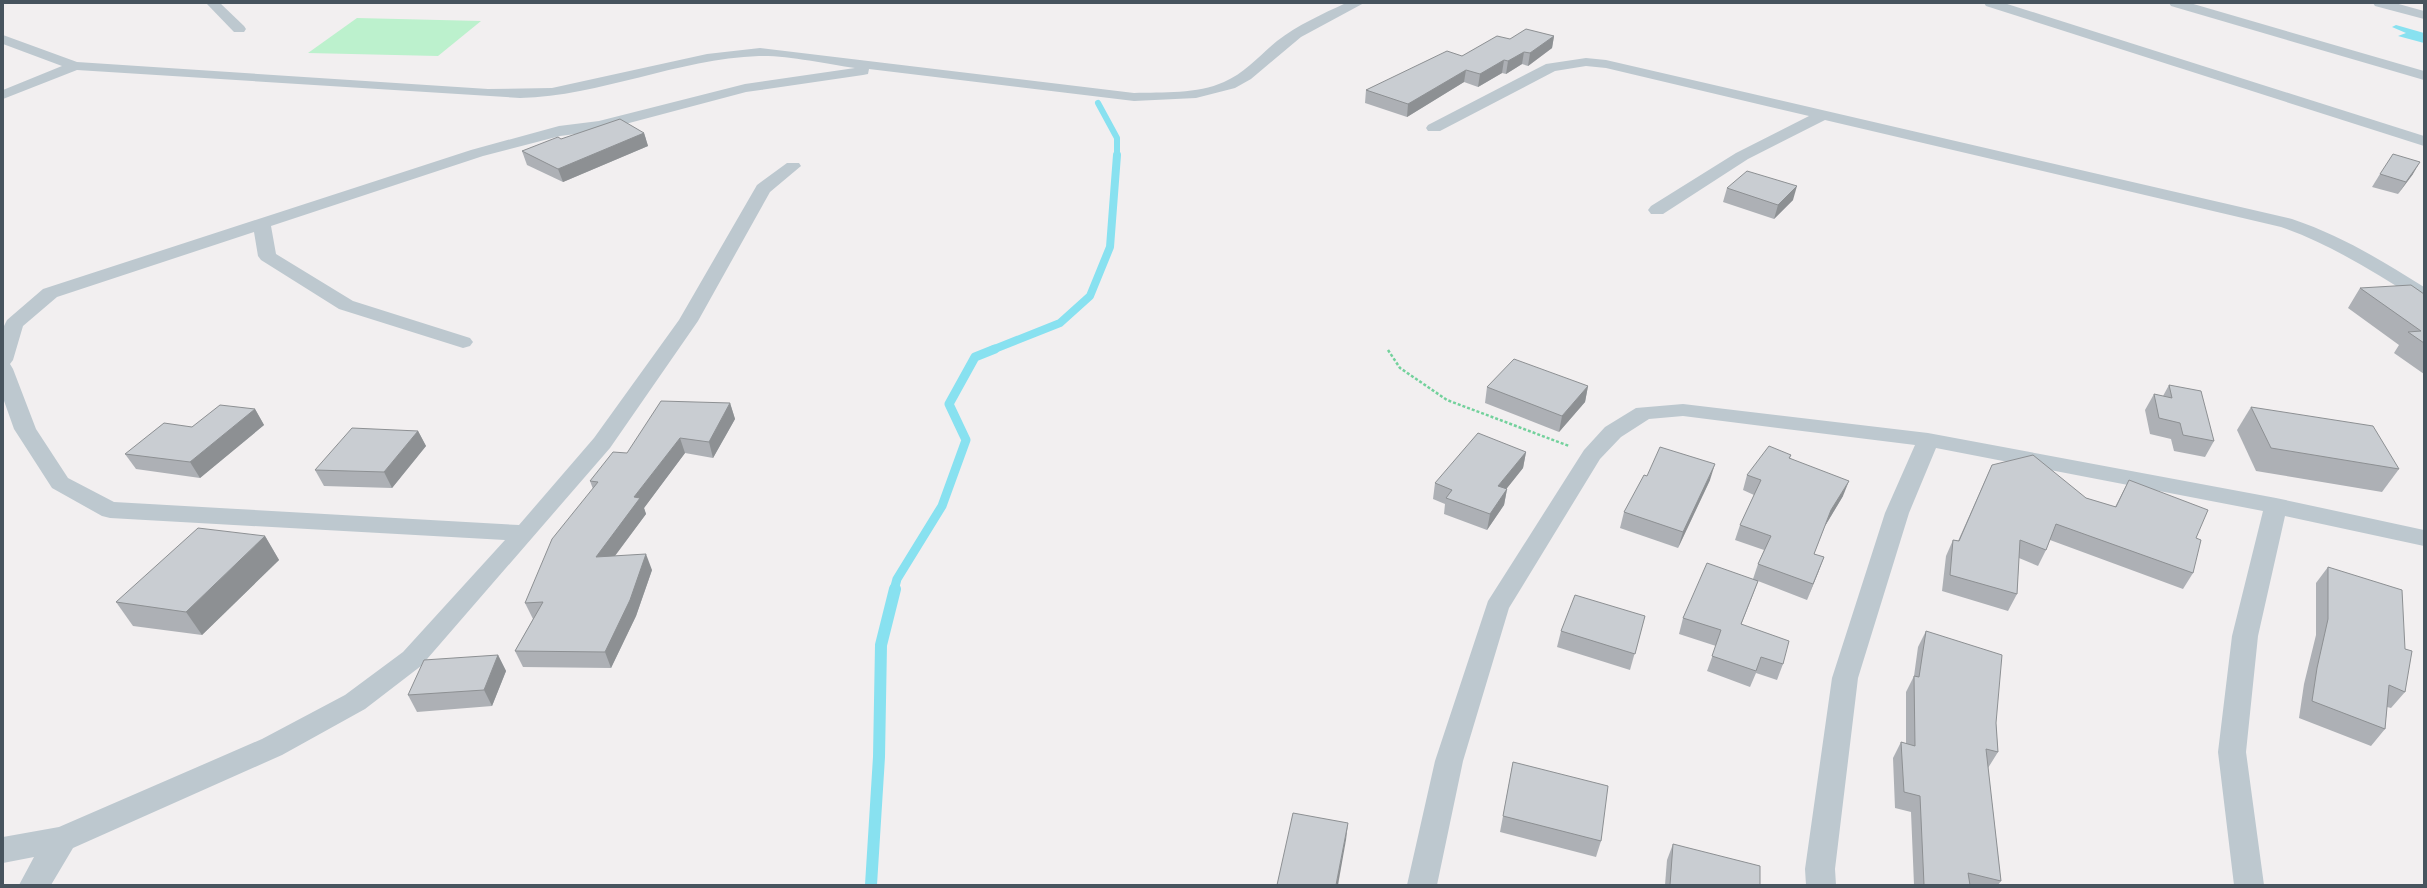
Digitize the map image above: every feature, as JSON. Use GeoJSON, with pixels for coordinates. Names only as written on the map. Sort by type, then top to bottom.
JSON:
{"type":"FeatureCollection","features":[{"type":"Feature","properties":{"kind":"street"},"geometry":{"type":"LineString","coordinates":[[213,3],[239,29]]}},
{"type":"Feature","properties":{"kind":"street"},"geometry":{"type":"LineString","coordinates":[[3,39],[28,50],[75,66],[519,94],[579,87],[727,54],[760,52],[791,54],[892,66],[1134,97],[1166,97],[1230,85],[1248,74],[1287,40],[1321,19],[1357,3]]}},
{"type":"Feature","properties":{"kind":"street"},"geometry":{"type":"LineString","coordinates":[[1991,3],[2424,142]]}},
{"type":"Feature","properties":{"kind":"street"},"geometry":{"type":"LineString","coordinates":[[2176,3],[2424,76]]}},
{"type":"Feature","properties":{"kind":"street"},"geometry":{"type":"LineString","coordinates":[[2380,3],[2424,15]]}},
{"type":"Feature","properties":{"kind":"street"},"geometry":{"type":"LineString","coordinates":[[782,77],[793,71],[798,65],[797,60],[791,54]]}},
{"type":"Feature","properties":{"kind":"street"},"geometry":{"type":"LineString","coordinates":[[560,131],[579,120],[655,98],[700,93],[735,84],[836,70],[858,62]]}},
{"type":"Feature","properties":{"kind":"street"},"geometry":{"type":"LineString","coordinates":[[1434,128],[1551,67],[1586,62],[1625,67],[2286,223],[2321,235],[2352,251],[2424,295]]}},
{"type":"Feature","properties":{"kind":"street"},"geometry":{"type":"LineString","coordinates":[[3,94],[75,66]]}},
{"type":"Feature","properties":{"kind":"street"},"geometry":{"type":"LineString","coordinates":[[3,360],[14,324],[50,293],[262,225],[477,153],[560,131],[599,126],[745,88],[892,66]]}},
{"type":"Feature","properties":{"kind":"street"},"geometry":{"type":"LineString","coordinates":[[1657,210],[1742,156],[1825,114]]}},
{"type":"Feature","properties":{"kind":"street"},"geometry":{"type":"LineString","coordinates":[[3,850],[62,839],[272,747],[355,702],[412,659],[525,533],[602,443],[688,321],[763,188],[793,166]]}},
{"type":"Feature","properties":{"kind":"street"},"geometry":{"type":"LineString","coordinates":[[262,225],[267,256],[346,305],[463,342]]}},
{"type":"Feature","properties":{"kind":"street"},"geometry":{"type":"LineString","coordinates":[[3,369],[25,429],[60,483],[110,510],[525,533]]}},
{"type":"Feature","properties":{"kind":"street"},"geometry":{"type":"LineString","coordinates":[[1422,885],[1449,761],[1497,607],[1592,455],[1613,432],[1644,413],[1683,410],[1928,440],[2276,506],[2424,538]]}},
{"type":"Feature","properties":{"kind":"street"},"geometry":{"type":"LineString","coordinates":[[1821,885],[1820,869],[1845,678],[1898,513],[1928,440]]}},
{"type":"Feature","properties":{"kind":"street"},"geometry":{"type":"LineString","coordinates":[[2249,885],[2232,752],[2245,636],[2276,506]]}},
{"type":"Feature","properties":{"kind":"street"},"geometry":{"type":"LineString","coordinates":[[34,885],[62,839]]}},
{"type":"Feature","properties":{"kind":"path"},"geometry":{"type":"LineString","coordinates":[[1388,350],[1400,368],[1447,400],[1592,455]]}},
{"type":"Feature","properties":{"kind":"green space"},"geometry":{"type":"Polygon","coordinates":[[[357,18],[481,21],[438,56],[308,53],[357,18]]]}},
{"type":"Feature","properties":{"kind":"water"},"geometry":{"type":"Polygon","coordinates":[[[2396,25],[2424,33],[2424,43],[2398,36],[2406,33],[2392,27],[2396,25]]]}},
{"type":"Feature","properties":{"kind":"building"},"geometry":{"type":"Polygon","coordinates":[[[1526,29],[1554,36],[1530,53],[1524,52],[1508,61],[1504,60],[1480,74],[1466,70],[1408,104],[1366,90],[1447,51],[1462,56],[1497,36],[1510,39],[1526,29]]]}},
{"type":"Feature","properties":{"kind":"building"},"geometry":{"type":"Polygon","coordinates":[[[620,119],[644,133],[558,169],[522,151],[558,137],[561,139],[620,119]]]}},
{"type":"Feature","properties":{"kind":"building"},"geometry":{"type":"Polygon","coordinates":[[[2393,154],[2420,162],[2406,182],[2380,174],[2393,154]]]}},
{"type":"Feature","properties":{"kind":"building"},"geometry":{"type":"Polygon","coordinates":[[[1747,171],[1797,186],[1778,205],[1727,188],[1747,171]]]}},
{"type":"Feature","properties":{"kind":"building"},"geometry":{"type":"Polygon","coordinates":[[[2411,285],[2424,294],[2424,343],[2408,332],[2421,331],[2360,288],[2411,285]]]}},
{"type":"Feature","properties":{"kind":"building"},"geometry":{"type":"Polygon","coordinates":[[[1514,359],[1588,386],[1562,416],[1487,387],[1514,359]]]}},
{"type":"Feature","properties":{"kind":"building"},"geometry":{"type":"Polygon","coordinates":[[[2169,385],[2201,391],[2214,441],[2183,435],[2180,423],[2159,418],[2154,394],[2172,398],[2169,385]]]}},
{"type":"Feature","properties":{"kind":"building"},"geometry":{"type":"Polygon","coordinates":[[[661,401],[730,403],[709,442],[680,438],[634,497],[640,498],[596,557],[646,554],[630,600],[605,652],[515,651],[543,602],[525,603],[552,539],[598,482],[590,481],[613,452],[627,453],[661,401]]]}},
{"type":"Feature","properties":{"kind":"building"},"geometry":{"type":"Polygon","coordinates":[[[220,405],[255,409],[190,462],[125,454],[164,423],[192,427],[220,405]]]}},
{"type":"Feature","properties":{"kind":"building"},"geometry":{"type":"Polygon","coordinates":[[[2251,407],[2373,426],[2399,469],[2271,448],[2251,407]]]}},
{"type":"Feature","properties":{"kind":"building"},"geometry":{"type":"Polygon","coordinates":[[[352,428],[418,431],[384,472],[315,470],[352,428]]]}},
{"type":"Feature","properties":{"kind":"building"},"geometry":{"type":"Polygon","coordinates":[[[1478,433],[1526,452],[1498,486],[1507,489],[1490,514],[1446,498],[1452,490],[1435,483],[1478,433]]]}},
{"type":"Feature","properties":{"kind":"building"},"geometry":{"type":"Polygon","coordinates":[[[1769,446],[1791,455],[1789,458],[1849,481],[1831,510],[1814,554],[1824,557],[1813,584],[1758,564],[1771,536],[1740,525],[1761,480],[1747,475],[1769,446]]]}},
{"type":"Feature","properties":{"kind":"building"},"geometry":{"type":"Polygon","coordinates":[[[1660,447],[1715,464],[1683,532],[1624,512],[1644,475],[1647,476],[1660,447]]]}},
{"type":"Feature","properties":{"kind":"building"},"geometry":{"type":"Polygon","coordinates":[[[2033,455],[2086,498],[2116,507],[2129,480],[2208,510],[2196,538],[2201,540],[2193,573],[2056,524],[2046,550],[2020,540],[2017,594],[1950,575],[1953,540],[1959,541],[1992,465],[2033,455]]]}},
{"type":"Feature","properties":{"kind":"building"},"geometry":{"type":"Polygon","coordinates":[[[198,528],[265,536],[186,612],[116,602],[198,528]]]}},
{"type":"Feature","properties":{"kind":"building"},"geometry":{"type":"Polygon","coordinates":[[[1707,563],[1758,581],[1741,624],[1789,641],[1783,664],[1761,657],[1756,671],[1712,656],[1721,630],[1683,618],[1707,563]]]}},
{"type":"Feature","properties":{"kind":"building"},"geometry":{"type":"Polygon","coordinates":[[[2328,567],[2402,590],[2405,649],[2412,651],[2405,692],[2389,685],[2385,729],[2312,701],[2317,668],[2328,619],[2328,567]]]}},
{"type":"Feature","properties":{"kind":"building"},"geometry":{"type":"Polygon","coordinates":[[[1575,595],[1645,616],[1635,654],[1561,631],[1575,595]]]}},
{"type":"Feature","properties":{"kind":"building"},"geometry":{"type":"Polygon","coordinates":[[[1926,631],[2002,655],[1996,723],[1998,752],[1986,749],[2001,881],[1968,873],[1970,885],[1924,885],[1920,796],[1904,792],[1901,742],[1915,746],[1914,676],[1919,677],[1926,631]]]}},
{"type":"Feature","properties":{"kind":"building"},"geometry":{"type":"Polygon","coordinates":[[[498,655],[484,690],[408,695],[424,660],[498,655]]]}},
{"type":"Feature","properties":{"kind":"building"},"geometry":{"type":"Polygon","coordinates":[[[1513,762],[1608,786],[1601,841],[1503,816],[1513,762]]]}},
{"type":"Feature","properties":{"kind":"building"},"geometry":{"type":"Polygon","coordinates":[[[1293,813],[1348,823],[1336,885],[1277,885],[1293,813]]]}},
{"type":"Feature","properties":{"kind":"building"},"geometry":{"type":"Polygon","coordinates":[[[1673,844],[1760,866],[1760,885],[1670,885],[1673,844]]]}},
{"type":"Feature","properties":{"kind":"waterway"},"geometry":{"type":"LineString","coordinates":[[1098,103],[1117,138],[1117,155]]}},
{"type":"Feature","properties":{"kind":"waterway"},"geometry":{"type":"LineString","coordinates":[[992,350],[1060,323],[1090,296],[1110,247],[1117,155]]}},
{"type":"Feature","properties":{"kind":"waterway"},"geometry":{"type":"LineString","coordinates":[[894,590],[897,579],[942,506],[966,440],[949,404],[975,357],[995,349]]}},
{"type":"Feature","properties":{"kind":"waterway"},"geometry":{"type":"LineString","coordinates":[[871,885],[879,757],[881,645],[895,589]]}}]}
